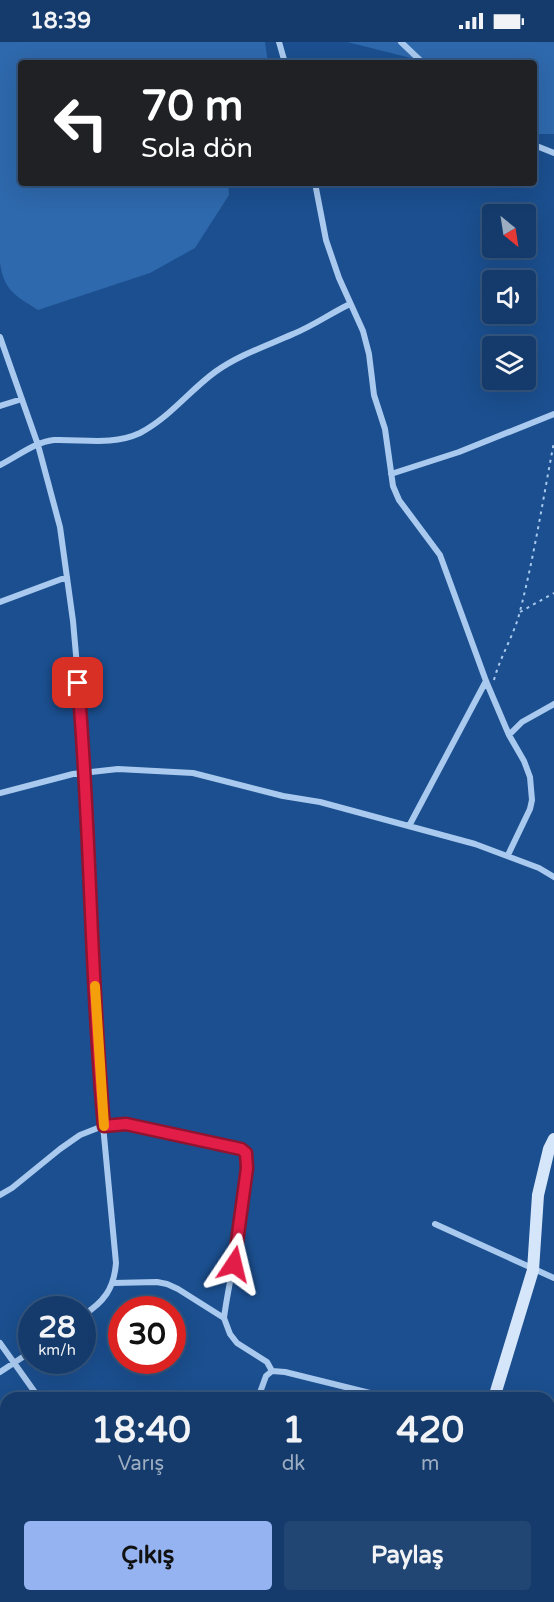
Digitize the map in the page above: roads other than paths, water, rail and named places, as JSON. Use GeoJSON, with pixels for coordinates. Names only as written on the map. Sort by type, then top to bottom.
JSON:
{"type":"FeatureCollection","features":[{"type":"Feature","properties":{"kind":"street"},"geometry":{"type":"LineString","coordinates":[[401,42],[420,60]]}},
{"type":"Feature","properties":{"kind":"street"},"geometry":{"type":"LineString","coordinates":[[281,43],[284,60]]}},
{"type":"Feature","properties":{"kind":"street"},"geometry":{"type":"LineString","coordinates":[[537,145],[554,153]]}},
{"type":"Feature","properties":{"kind":"street"},"geometry":{"type":"LineString","coordinates":[[315,186],[326,240],[350,304],[358,317],[369,354],[374,395],[385,429],[391,474],[399,500],[440,555],[486,681],[530,777],[532,800],[530,809],[508,855]]}},
{"type":"Feature","properties":{"kind":"street"},"geometry":{"type":"LineString","coordinates":[[0,465],[52,440],[99,442],[120,440],[138,434],[167,415],[216,372],[259,347],[295,334],[350,304]]}},
{"type":"Feature","properties":{"kind":"street"},"geometry":{"type":"LineString","coordinates":[[0,337],[38,445],[60,527],[73,621],[84,745],[104,1126],[116,1263],[113,1283],[102,1301],[96,1306]]}},
{"type":"Feature","properties":{"kind":"street"},"geometry":{"type":"LineString","coordinates":[[0,406],[22,399]]}},
{"type":"Feature","properties":{"kind":"street"},"geometry":{"type":"LineString","coordinates":[[391,474],[459,452],[554,414]]}},
{"type":"Feature","properties":{"kind":"street"},"geometry":{"type":"LineString","coordinates":[[0,602],[67,577]]}},
{"type":"Feature","properties":{"kind":"street"},"geometry":{"type":"LineString","coordinates":[[409,826],[486,681]]}},
{"type":"Feature","properties":{"kind":"street"},"geometry":{"type":"LineString","coordinates":[[509,735],[528,718],[554,704]]}},
{"type":"Feature","properties":{"kind":"street"},"geometry":{"type":"LineString","coordinates":[[0,793],[73,774],[118,769],[193,773],[283,796],[320,802],[475,844],[508,855],[554,877]]}},
{"type":"Feature","properties":{"kind":"street"},"geometry":{"type":"LineString","coordinates":[[0,1195],[80,1135],[104,1126],[126,1124],[241,1149],[246,1153],[247,1168],[238,1246],[224,1318],[230,1334],[237,1343],[267,1362],[272,1371]]}},
{"type":"Feature","properties":{"kind":"street"},"geometry":{"type":"LineString","coordinates":[[496,1392],[533,1270],[538,1195],[549,1149],[554,1139]]}},
{"type":"Feature","properties":{"kind":"street"},"geometry":{"type":"LineString","coordinates":[[435,1224],[554,1278]]}},
{"type":"Feature","properties":{"kind":"street"},"geometry":{"type":"LineString","coordinates":[[113,1283],[167,1284],[224,1318]]}},
{"type":"Feature","properties":{"kind":"street"},"geometry":{"type":"LineString","coordinates":[[0,1344],[35,1392]]}},
{"type":"Feature","properties":{"kind":"street"},"geometry":{"type":"LineString","coordinates":[[0,1372],[18,1360]]}},
{"type":"Feature","properties":{"kind":"street"},"geometry":{"type":"LineString","coordinates":[[260,1392],[266,1376],[272,1371],[285,1372],[356,1392]]}}]}
